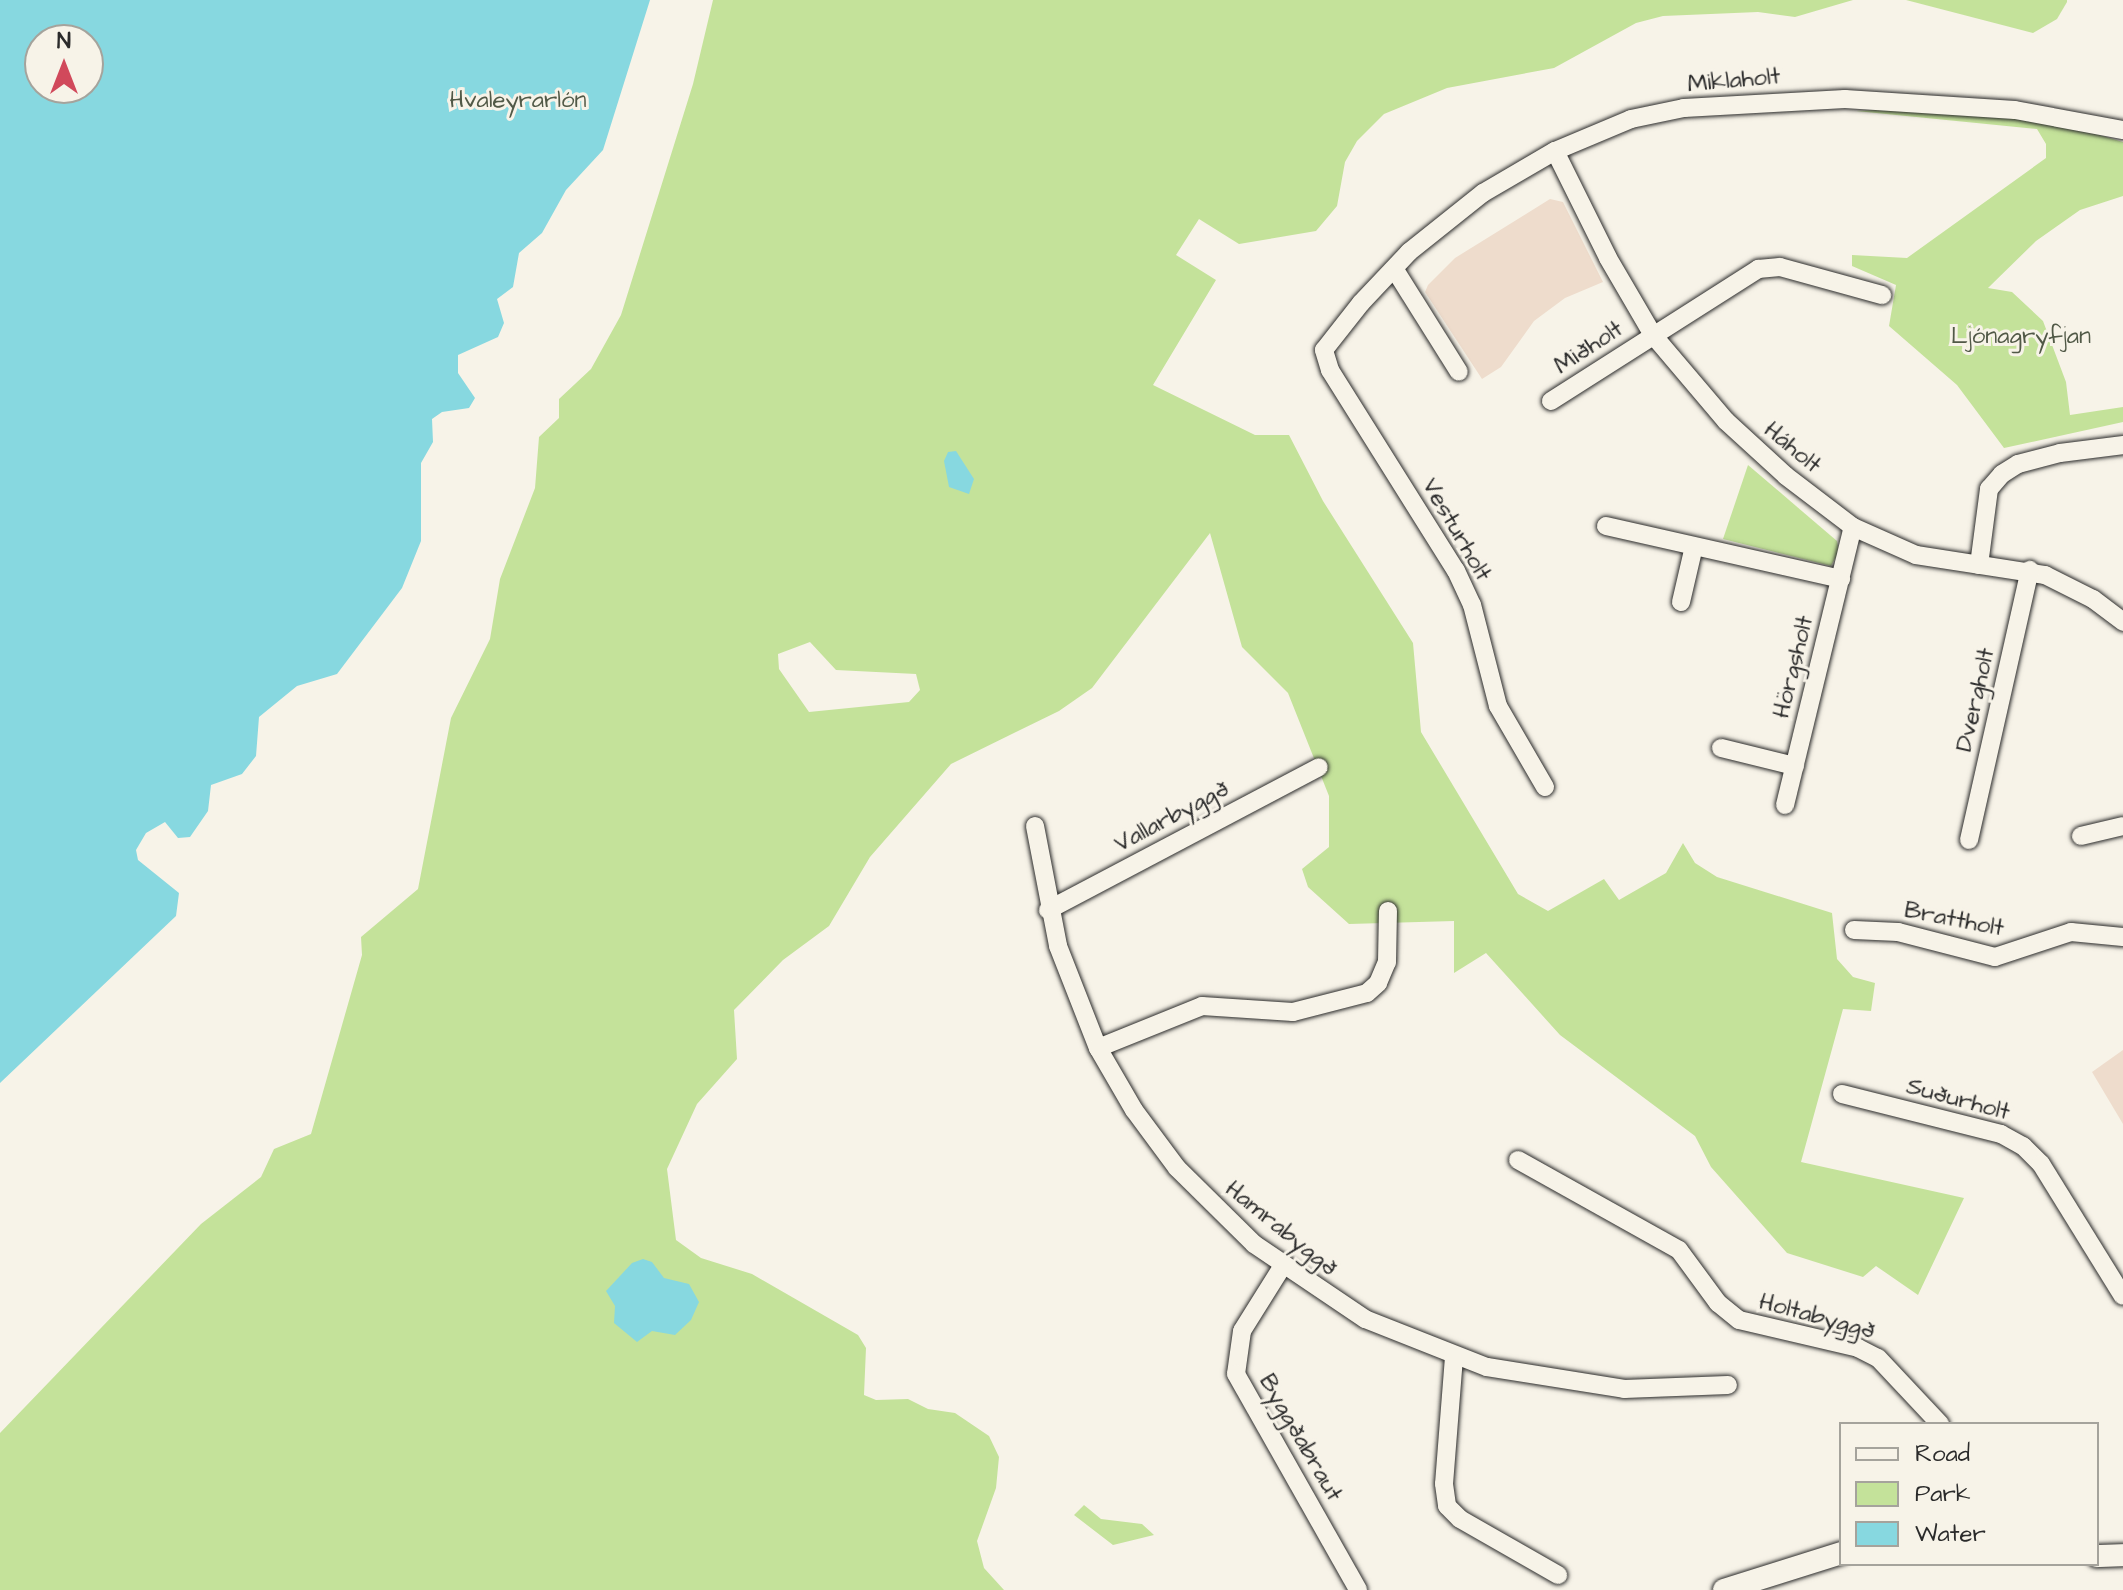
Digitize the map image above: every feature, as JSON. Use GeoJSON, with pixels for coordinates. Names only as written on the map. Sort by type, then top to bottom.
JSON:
{"type":"FeatureCollection","features":[{"type":"Feature","properties":{"kind":"street","name":"Miklaholt"},"geometry":{"type":"LineString","coordinates":[[1324,350],[1395,270],[1483,193],[1555,151],[1631,119],[1684,108],[1790,100],[2015,110],[2123,130]]}},
{"type":"Feature","properties":{"kind":"street","name":"Háholt"},"geometry":{"type":"LineString","coordinates":[[1555,151],[1608,258],[1653,335],[1755,451],[1853,527],[1916,555],[2030,570],[2074,588],[2123,622]]}},
{"type":"Feature","properties":{"kind":"street","name":"Miðholt"},"geometry":{"type":"LineString","coordinates":[[1551,401],[1768,266],[1882,295]]}},
{"type":"Feature","properties":{"kind":"street"},"geometry":{"type":"LineString","coordinates":[[1395,270],[1459,372]]}},
{"type":"Feature","properties":{"kind":"street","name":"Vesturholt"},"geometry":{"type":"LineString","coordinates":[[1324,350],[1342,391],[1456,571],[1472,605],[1498,706],[1545,787]]}},
{"type":"Feature","properties":{"kind":"street"},"geometry":{"type":"LineString","coordinates":[[1979,565],[1989,489],[2002,474],[2018,464],[2060,453],[2123,445]]}},
{"type":"Feature","properties":{"kind":"street"},"geometry":{"type":"LineString","coordinates":[[1606,526],[1841,579]]}},
{"type":"Feature","properties":{"kind":"street","name":"Hörgsholt"},"geometry":{"type":"LineString","coordinates":[[1785,805],[1853,527]]}},
{"type":"Feature","properties":{"kind":"street"},"geometry":{"type":"LineString","coordinates":[[1681,602],[1694,546]]}},
{"type":"Feature","properties":{"kind":"street","name":"Dvergholt"},"geometry":{"type":"LineString","coordinates":[[1969,840],[2030,570]]}},
{"type":"Feature","properties":{"kind":"street"},"geometry":{"type":"LineString","coordinates":[[1721,748],[1795,766]]}},
{"type":"Feature","properties":{"kind":"street","name":"Vallarbyggð"},"geometry":{"type":"LineString","coordinates":[[1048,910],[1319,767]]}},
{"type":"Feature","properties":{"kind":"street","name":"Hamrabyggð"},"geometry":{"type":"LineString","coordinates":[[1035,826],[1048,910],[1069,981],[1098,1048],[1134,1110],[1177,1168],[1227,1221],[1282,1267],[1365,1319],[1454,1357],[1589,1386],[1659,1390],[1728,1385]]}},
{"type":"Feature","properties":{"kind":"street"},"geometry":{"type":"LineString","coordinates":[[2081,836],[2123,826]]}},
{"type":"Feature","properties":{"kind":"street"},"geometry":{"type":"LineString","coordinates":[[1098,1048],[1202,1006],[1293,1012],[1367,993],[1378,983],[1387,962],[1388,911]]}},
{"type":"Feature","properties":{"kind":"street","name":"Brattholt"},"geometry":{"type":"LineString","coordinates":[[1854,930],[1898,932],[1995,957],[2015,955],[2062,934],[2088,932],[2123,937]]}},
{"type":"Feature","properties":{"kind":"street","name":"Suðurholt"},"geometry":{"type":"LineString","coordinates":[[1842,1094],[2001,1134],[2023,1146],[2041,1164],[2123,1296]]}},
{"type":"Feature","properties":{"kind":"street","name":"Holtabyggð"},"geometry":{"type":"LineString","coordinates":[[1518,1160],[1679,1250],[1718,1303],[1739,1320],[1858,1348],[1878,1358],[1938,1422]]}},
{"type":"Feature","properties":{"kind":"street","name":"Byggðabraut"},"geometry":{"type":"LineString","coordinates":[[1282,1267],[1242,1331],[1236,1374],[1358,1590]]}},
{"type":"Feature","properties":{"kind":"street"},"geometry":{"type":"LineString","coordinates":[[1454,1357],[1444,1484],[1447,1506],[1460,1519],[1558,1575]]}},
{"type":"Feature","properties":{"kind":"street"},"geometry":{"type":"LineString","coordinates":[[1724,1590],[1839,1554]]}},
{"type":"Feature","properties":{"kind":"street"},"geometry":{"type":"LineString","coordinates":[[2099,1556],[2123,1555]]}},
{"type":"Feature","properties":{"kind":"shaded area"},"geometry":{"type":"Polygon","coordinates":[[[1550,199],[1563,202],[1603,282],[1565,298],[1534,321],[1501,367],[1482,379],[1425,292],[1455,258],[1550,199]]]}},
{"type":"Feature","properties":{"kind":"shaded area"},"geometry":{"type":"Polygon","coordinates":[[[2123,1050],[2123,1124],[2092,1072],[2123,1050]]]}},
{"type":"Feature","properties":{"kind":"green space"},"geometry":{"type":"Polygon","coordinates":[[[713,0],[1853,0],[1795,17],[1758,12],[1663,16],[1636,23],[1554,68],[1447,88],[1384,114],[1357,141],[1345,162],[1337,206],[1316,231],[1239,244],[1199,219],[1176,255],[1216,280],[1153,385],[1255,435],[1289,435],[1323,501],[1413,643],[1421,732],[1518,894],[1548,911],[1604,879],[1619,900],[1666,873],[1683,843],[1695,863],[1717,877],[1832,913],[1837,959],[1853,977],[1875,983],[1871,1011],[1843,1009],[1801,1162],[1964,1198],[1918,1295],[1876,1266],[1863,1277],[1787,1253],[1711,1167],[1695,1136],[1560,1035],[1486,953],[1454,973],[1454,921],[1349,924],[1308,887],[1302,869],[1329,847],[1329,796],[1288,693],[1242,647],[1210,533],[1092,688],[1059,711],[951,764],[870,857],[829,926],[783,960],[734,1010],[737,1059],[697,1104],[667,1169],[676,1240],[701,1258],[752,1274],[858,1335],[866,1348],[864,1395],[876,1400],[908,1399],[928,1409],[955,1413],[989,1436],[999,1457],[996,1488],[977,1541],[984,1568],[1004,1590],[0,1590],[0,1433],[201,1224],[261,1177],[274,1149],[311,1134],[362,955],[361,937],[418,889],[451,718],[490,639],[500,579],[535,488],[539,437],[559,418],[559,399],[591,369],[621,315],[693,84],[713,0]],[[810,642],[778,654],[779,669],[809,712],[909,702],[920,690],[916,674],[836,670],[810,642]]]}},
{"type":"Feature","properties":{"kind":"green space"},"geometry":{"type":"Polygon","coordinates":[[[1906,0],[2067,2],[2057,19],[2033,33],[1906,0]]]}},
{"type":"Feature","properties":{"kind":"green space","name":"Ljónagryfjan"},"geometry":{"type":"Polygon","coordinates":[[[1940,107],[2056,122],[2123,142],[2123,196],[2080,210],[2036,241],[1988,288],[2012,292],[2043,321],[2066,382],[2070,415],[2123,407],[2123,422],[2004,448],[1957,385],[1889,326],[1896,285],[1852,266],[1852,255],[1907,258],[2046,158],[2046,144],[2037,129],[1856,111],[1940,107]]]}},
{"type":"Feature","properties":{"kind":"green space"},"geometry":{"type":"Polygon","coordinates":[[[1748,465],[1837,541],[1839,551],[1831,566],[1723,539],[1748,465]]]}},
{"type":"Feature","properties":{"kind":"green space"},"geometry":{"type":"Polygon","coordinates":[[[1084,1505],[1101,1519],[1142,1524],[1154,1535],[1113,1545],[1074,1515],[1084,1505]]]}},
{"type":"Feature","properties":{"kind":"water"},"geometry":{"type":"Polygon","coordinates":[[[0,0],[650,0],[603,150],[566,190],[542,233],[519,253],[513,287],[497,299],[504,323],[498,337],[458,355],[458,373],[475,398],[469,408],[442,412],[432,419],[433,442],[421,463],[421,541],[402,588],[337,674],[297,686],[259,717],[256,756],[242,774],[211,785],[208,811],[190,837],[178,838],[165,822],[146,833],[136,850],[138,860],[179,893],[176,916],[0,1083],[0,0]]]}},
{"type":"Feature","properties":{"kind":"water"},"geometry":{"type":"Polygon","coordinates":[[[956,451],[974,479],[969,494],[949,487],[944,461],[948,452],[956,451]]]}},
{"type":"Feature","properties":{"kind":"water"},"geometry":{"type":"Polygon","coordinates":[[[643,1259],[652,1262],[664,1278],[689,1284],[699,1302],[691,1320],[675,1335],[652,1331],[637,1342],[614,1323],[615,1306],[606,1291],[632,1263],[643,1259]]]}},
{"type":"Feature","properties":{"kind":"park label","name":"Hvaleyrarlón"},"geometry":{"type":"Point","coordinates":[518,101]}}]}
